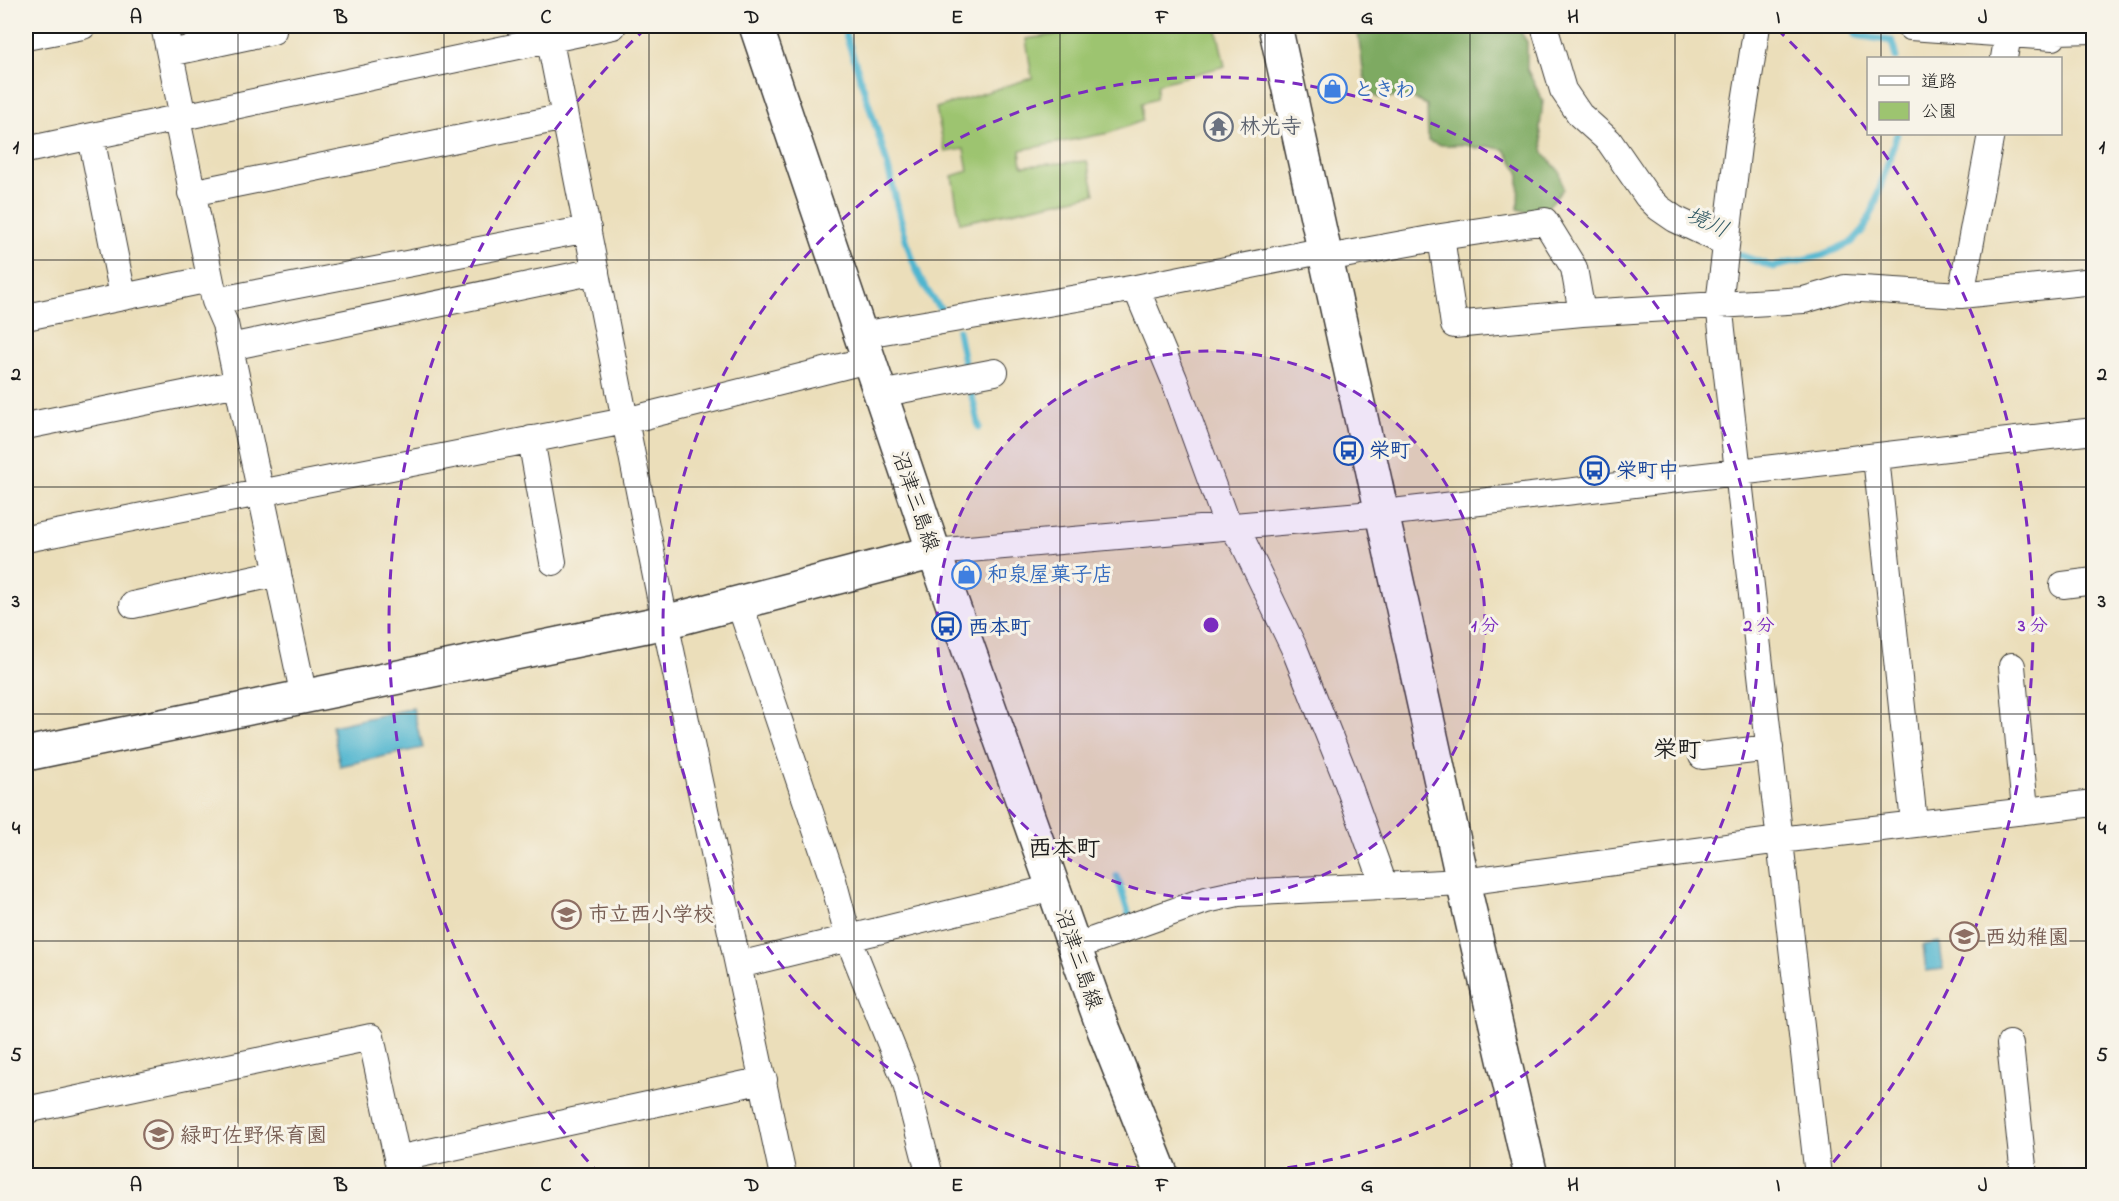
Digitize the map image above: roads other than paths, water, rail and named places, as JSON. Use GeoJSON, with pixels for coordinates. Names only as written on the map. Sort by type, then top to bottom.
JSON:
{"type":"FeatureCollection","features":[{"type":"Feature","properties":{"kind":"street"},"geometry":{"type":"LineString","coordinates":[[26,38],[83,26]]}},
{"type":"Feature","properties":{"kind":"street"},"geometry":{"type":"LineString","coordinates":[[164,26],[191,194],[213,290],[225,324],[304,697]]}},
{"type":"Feature","properties":{"kind":"street"},"geometry":{"type":"LineString","coordinates":[[26,150],[180,118],[548,32],[613,26]]}},
{"type":"Feature","properties":{"kind":"street","name":"沼津三島線"},"geometry":{"type":"LineString","coordinates":[[756,26],[934,552],[1108,1041],[1162,1176]]}},
{"type":"Feature","properties":{"kind":"street"},"geometry":{"type":"LineString","coordinates":[[1275,26],[1384,513],[1463,882],[1531,1176]]}},
{"type":"Feature","properties":{"kind":"street"},"geometry":{"type":"LineString","coordinates":[[1544,26],[1563,90],[1580,115],[1609,141],[1647,196],[1659,208],[1676,219],[1726,243]]}},
{"type":"Feature","properties":{"kind":"street"},"geometry":{"type":"LineString","coordinates":[[1757,26],[1719,304],[1818,1176]]}},
{"type":"Feature","properties":{"kind":"street"},"geometry":{"type":"LineString","coordinates":[[1910,27],[2006,47],[2053,37],[2056,31],[2094,30]]}},
{"type":"Feature","properties":{"kind":"street"},"geometry":{"type":"LineString","coordinates":[[170,53],[273,31]]}},
{"type":"Feature","properties":{"kind":"street"},"geometry":{"type":"LineString","coordinates":[[548,32],[665,622],[783,1176]]}},
{"type":"Feature","properties":{"kind":"street"},"geometry":{"type":"LineString","coordinates":[[191,194],[566,117]]}},
{"type":"Feature","properties":{"kind":"street"},"geometry":{"type":"LineString","coordinates":[[1961,295],[1991,135]]}},
{"type":"Feature","properties":{"kind":"street"},"geometry":{"type":"LineString","coordinates":[[91,137],[123,296]]}},
{"type":"Feature","properties":{"kind":"street"},"geometry":{"type":"LineString","coordinates":[[26,539],[625,421],[864,347],[1136,288],[1326,254],[1545,221],[1574,268],[1582,313]]}},
{"type":"Feature","properties":{"kind":"street"},"geometry":{"type":"LineString","coordinates":[[26,317],[123,296],[213,290],[588,229]]}},
{"type":"Feature","properties":{"kind":"street"},"geometry":{"type":"LineString","coordinates":[[1441,237],[1454,325],[1582,313],[1804,300],[1845,288],[1961,295],[2094,281]]}},
{"type":"Feature","properties":{"kind":"street"},"geometry":{"type":"LineString","coordinates":[[230,347],[596,271]]}},
{"type":"Feature","properties":{"kind":"street"},"geometry":{"type":"LineString","coordinates":[[1136,288],[1174,379],[1224,514],[1233,527],[1294,648],[1344,773],[1384,885]]}},
{"type":"Feature","properties":{"kind":"street"},"geometry":{"type":"LineString","coordinates":[[880,394],[977,376]]}},
{"type":"Feature","properties":{"kind":"street"},"geometry":{"type":"LineString","coordinates":[[26,426],[238,383]]}},
{"type":"Feature","properties":{"kind":"street"},"geometry":{"type":"LineString","coordinates":[[26,754],[665,622],[740,605],[934,552],[1384,513],[1738,474],[2094,430]]}},
{"type":"Feature","properties":{"kind":"street"},"geometry":{"type":"LineString","coordinates":[[531,439],[553,562]]}},
{"type":"Feature","properties":{"kind":"street"},"geometry":{"type":"LineString","coordinates":[[1876,457],[1914,823]]}},
{"type":"Feature","properties":{"kind":"street"},"geometry":{"type":"LineString","coordinates":[[133,605],[278,573]]}},
{"type":"Feature","properties":{"kind":"street"},"geometry":{"type":"LineString","coordinates":[[2063,585],[2094,581]]}},
{"type":"Feature","properties":{"kind":"street"},"geometry":{"type":"LineString","coordinates":[[740,605],[833,880],[849,940],[905,1080],[930,1176]]}},
{"type":"Feature","properties":{"kind":"street"},"geometry":{"type":"LineString","coordinates":[[2012,666],[2025,810]]}},
{"type":"Feature","properties":{"kind":"street"},"geometry":{"type":"LineString","coordinates":[[1702,756],[1770,748]]}},
{"type":"Feature","properties":{"kind":"street"},"geometry":{"type":"LineString","coordinates":[[1074,947],[1206,900],[1238,893],[1463,882],[1914,823],[2094,803]]}},
{"type":"Feature","properties":{"kind":"street"},"geometry":{"type":"LineString","coordinates":[[739,965],[849,940],[914,920],[999,903],[1053,888]]}},
{"type":"Feature","properties":{"kind":"street"},"geometry":{"type":"LineString","coordinates":[[26,1110],[371,1038],[399,1167],[764,1080]]}},
{"type":"Feature","properties":{"kind":"street"},"geometry":{"type":"LineString","coordinates":[[2010,1044],[2024,1176]]}},
{"type":"Feature","properties":{"kind":"water"},"geometry":{"type":"Polygon","coordinates":[[[413,708],[422,748],[340,766],[332,726],[413,708]]]}},
{"type":"Feature","properties":{"kind":"water"},"geometry":{"type":"Polygon","coordinates":[[[1940,942],[1943,969],[1926,971],[1923,945],[1940,942]]]}},
{"type":"Feature","properties":{"kind":"waterway"},"geometry":{"type":"LineString","coordinates":[[843,26],[884,153],[912,259],[931,297],[944,312]]}},
{"type":"Feature","properties":{"kind":"waterway","name":"境川"},"geometry":{"type":"LineString","coordinates":[[1854,26],[1856,35],[1892,41],[1896,57]]}},
{"type":"Feature","properties":{"kind":"waterway","name":"境川"},"geometry":{"type":"LineString","coordinates":[[1731,252],[1773,267],[1823,255],[1852,242],[1864,229],[1873,210],[1897,135]]}},
{"type":"Feature","properties":{"kind":"waterway"},"geometry":{"type":"LineString","coordinates":[[958,331],[966,372]]}},
{"type":"Feature","properties":{"kind":"waterway"},"geometry":{"type":"LineString","coordinates":[[969,383],[979,427]]}},
{"type":"Feature","properties":{"kind":"waterway"},"geometry":{"type":"LineString","coordinates":[[1117,876],[1129,915]]}},
{"type":"Feature","properties":{"kind":"place","name":"ときわ"},"geometry":{"type":"Point","coordinates":[1332,89]}},
{"type":"Feature","properties":{"kind":"place","name":"林光寺"},"geometry":{"type":"Point","coordinates":[1218,126]}},
{"type":"Feature","properties":{"kind":"place","name":"栄町"},"geometry":{"type":"Point","coordinates":[1348,450]}},
{"type":"Feature","properties":{"kind":"place","name":"栄町中"},"geometry":{"type":"Point","coordinates":[1595,470]}},
{"type":"Feature","properties":{"kind":"place","name":"和泉屋菓子店"},"geometry":{"type":"Point","coordinates":[966,574]}},
{"type":"Feature","properties":{"kind":"place","name":"西本町"},"geometry":{"type":"Point","coordinates":[947,627]}},
{"type":"Feature","properties":{"kind":"place","name":"市立西小学校"},"geometry":{"type":"Point","coordinates":[567,914]}},
{"type":"Feature","properties":{"kind":"place","name":"西幼稚園"},"geometry":{"type":"Point","coordinates":[1964,937]}},
{"type":"Feature","properties":{"kind":"place","name":"緑町佐野保育園"},"geometry":{"type":"Point","coordinates":[159,1135]}},
{"type":"Feature","properties":{"kind":"district","name":"栄町"},"geometry":{"type":"Point","coordinates":[1677,749]}},
{"type":"Feature","properties":{"kind":"district","name":"西本町"},"geometry":{"type":"Point","coordinates":[1064,848]}}]}
